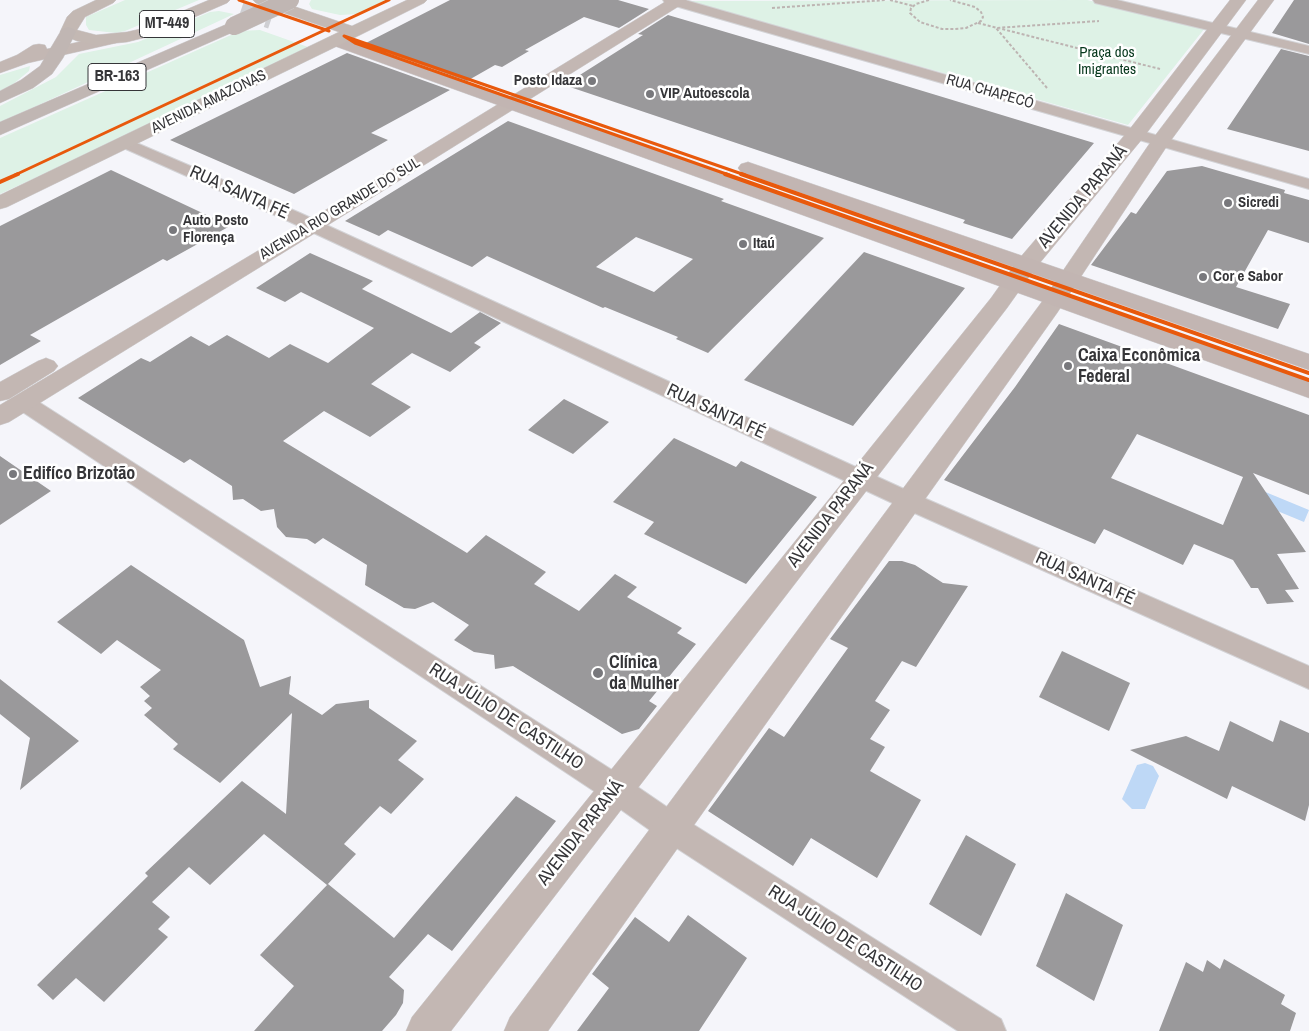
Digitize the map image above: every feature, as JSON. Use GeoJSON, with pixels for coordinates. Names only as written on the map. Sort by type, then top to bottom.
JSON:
{"type":"FeatureCollection","features":[{"type":"Feature","properties":{"kind":"highway","name":"BR-163"},"geometry":{"type":"LineString","coordinates":[[0,129],[238,18],[290,5]]}},
{"type":"Feature","properties":{"kind":"highway"},"geometry":{"type":"LineString","coordinates":[[0,98],[40,76],[51,65],[68,32]]}},
{"type":"Feature","properties":{"kind":"main road"},"geometry":{"type":"LineString","coordinates":[[68,32],[73,20],[79,14],[108,0]]}},
{"type":"Feature","properties":{"kind":"main road","name":"AVENIDA AMAZONAS"},"geometry":{"type":"LineString","coordinates":[[0,203],[419,0]]}},
{"type":"Feature","properties":{"kind":"main road"},"geometry":{"type":"LineString","coordinates":[[220,1],[238,18]]}},
{"type":"Feature","properties":{"kind":"main road","name":"MT-449"},"geometry":{"type":"LineString","coordinates":[[68,32],[83,38],[110,40],[145,33],[220,1]]}},
{"type":"Feature","properties":{"kind":"main road"},"geometry":{"type":"LineString","coordinates":[[290,5],[506,96]]}},
{"type":"Feature","properties":{"kind":"main road"},"geometry":{"type":"LineString","coordinates":[[271,20],[506,96],[1020,274],[1062,289],[1309,390]]}},
{"type":"Feature","properties":{"kind":"main road"},"geometry":{"type":"LineString","coordinates":[[530,93],[1020,274]]}},
{"type":"Feature","properties":{"kind":"main road"},"geometry":{"type":"LineString","coordinates":[[1062,289],[1309,362]]}},
{"type":"Feature","properties":{"kind":"street","name":"AVENIDA RIO GRANDE DO SUL"},"geometry":{"type":"LineString","coordinates":[[0,416],[506,96],[653,0]]}},
{"type":"Feature","properties":{"kind":"street"},"geometry":{"type":"LineString","coordinates":[[1100,0],[1309,50]]}},
{"type":"Feature","properties":{"kind":"street","name":"AVENIDA PARANÁ"},"geometry":{"type":"LineString","coordinates":[[426,1031],[1020,274],[1136,134],[1238,0]]}},
{"type":"Feature","properties":{"kind":"street","name":"AVENIDA PARANÁ"},"geometry":{"type":"LineString","coordinates":[[524,1031],[1062,289],[1161,141],[1266,0]]}},
{"type":"Feature","properties":{"kind":"street","name":"AVENIDA RIO GRANDE DO SUL"},"geometry":{"type":"LineString","coordinates":[[506,96],[530,93],[675,1]]}},
{"type":"Feature","properties":{"kind":"street","name":"RUA CHAPECÓ"},"geometry":{"type":"LineString","coordinates":[[675,1],[1309,184]]}},
{"type":"Feature","properties":{"kind":"street"},"geometry":{"type":"LineString","coordinates":[[0,68],[23,59],[68,32]]}},
{"type":"Feature","properties":{"kind":"street"},"geometry":{"type":"LineString","coordinates":[[23,59],[110,40]]}},
{"type":"Feature","properties":{"kind":"street","name":"RUA SANTA FÉ"},"geometry":{"type":"LineString","coordinates":[[125,143],[304,222],[908,501],[1309,678]]}},
{"type":"Feature","properties":{"kind":"street","name":"AVENIDA RIO GRANDE DO SUL"},"geometry":{"type":"LineString","coordinates":[[0,393],[304,222]]}},
{"type":"Feature","properties":{"kind":"street","name":"RUA JÚLIO DE CASTILHO"},"geometry":{"type":"LineString","coordinates":[[24,402],[616,789],[672,828],[989,1031]]}},
{"type":"Feature","properties":{"kind":"path"},"geometry":{"type":"LineString","coordinates":[[769,8],[886,0]]}},
{"type":"Feature","properties":{"kind":"path"},"geometry":{"type":"LineString","coordinates":[[890,0],[913,6],[929,0]]}},
{"type":"Feature","properties":{"kind":"path"},"geometry":{"type":"LineString","coordinates":[[913,6],[910,13],[913,18],[930,26],[954,29],[966,28],[978,23],[982,17],[981,12],[966,4],[950,0]]}},
{"type":"Feature","properties":{"kind":"path"},"geometry":{"type":"LineString","coordinates":[[996,28],[1104,21]]}},
{"type":"Feature","properties":{"kind":"path"},"geometry":{"type":"LineString","coordinates":[[978,23],[1182,74]]}},
{"type":"Feature","properties":{"kind":"path"},"geometry":{"type":"LineString","coordinates":[[996,28],[1069,115]]}},
{"type":"Feature","properties":{"kind":"green space"},"geometry":{"type":"Polygon","coordinates":[[[125,0],[199,0],[125,31],[116,33],[89,30],[86,25],[86,17],[125,0]]]}},
{"type":"Feature","properties":{"kind":"green space"},"geometry":{"type":"Polygon","coordinates":[[[311,0],[390,0],[368,11],[340,15],[312,9],[309,4],[311,0]]]}},
{"type":"Feature","properties":{"kind":"green space","name":"Praça dos Imigrantes"},"geometry":{"type":"Polygon","coordinates":[[[1087,0],[1205,28],[1128,125],[688,1],[1087,0]]]}},
{"type":"Feature","properties":{"kind":"green space"},"geometry":{"type":"Polygon","coordinates":[[[219,11],[234,14],[0,123],[0,106],[56,77],[79,54],[138,42],[210,12],[219,11]]]}},
{"type":"Feature","properties":{"kind":"green space"},"geometry":{"type":"Polygon","coordinates":[[[260,30],[308,47],[123,138],[0,194],[0,138],[240,31],[260,30]]]}},
{"type":"Feature","properties":{"kind":"green space"},"geometry":{"type":"Polygon","coordinates":[[[30,66],[29,71],[12,85],[0,91],[0,75],[30,66]]]}},
{"type":"Feature","properties":{"kind":"water"},"geometry":{"type":"Polygon","coordinates":[[[1263,491],[1309,510],[1304,522],[1258,503],[1263,491]]]}},
{"type":"Feature","properties":{"kind":"water"},"geometry":{"type":"Polygon","coordinates":[[[1145,763],[1153,766],[1159,776],[1145,809],[1132,809],[1122,799],[1137,765],[1145,763]]]}},
{"type":"Feature","properties":{"kind":"building"},"geometry":{"type":"Polygon","coordinates":[[[450,0],[618,0],[649,9],[619,28],[584,17],[525,50],[529,51],[502,67],[495,65],[467,81],[364,44],[450,0]]]}},
{"type":"Feature","properties":{"kind":"building"},"geometry":{"type":"Polygon","coordinates":[[[1294,0],[1309,0],[1309,44],[1272,33],[1294,0]]]}},
{"type":"Feature","properties":{"kind":"building"},"geometry":{"type":"Polygon","coordinates":[[[668,15],[1094,143],[1012,239],[963,223],[965,220],[564,85],[643,35],[638,34],[668,15]]]}},
{"type":"Feature","properties":{"kind":"building"},"geometry":{"type":"Polygon","coordinates":[[[1281,49],[1309,56],[1309,151],[1227,129],[1281,49]]]}},
{"type":"Feature","properties":{"kind":"building"},"geometry":{"type":"Polygon","coordinates":[[[347,53],[450,90],[371,133],[388,140],[294,194],[170,140],[347,53]]]}},
{"type":"Feature","properties":{"kind":"building"},"geometry":{"type":"Polygon","coordinates":[[[508,121],[724,199],[721,201],[824,238],[708,353],[676,339],[678,337],[605,307],[603,308],[487,256],[472,267],[388,230],[379,236],[345,221],[508,121]],[[636,237],[596,267],[654,292],[693,259],[636,237]]]}},
{"type":"Feature","properties":{"kind":"building"},"geometry":{"type":"Polygon","coordinates":[[[1202,166],[1285,190],[1284,193],[1309,200],[1309,243],[1268,230],[1236,287],[1290,304],[1278,329],[1091,265],[1131,212],[1136,214],[1167,171],[1202,166]]]}},
{"type":"Feature","properties":{"kind":"building"},"geometry":{"type":"Polygon","coordinates":[[[111,170],[230,226],[167,261],[163,259],[30,335],[41,341],[0,365],[0,226],[111,170]]]}},
{"type":"Feature","properties":{"kind":"building"},"geometry":{"type":"Polygon","coordinates":[[[864,252],[965,288],[853,426],[744,380],[864,252]]]}},
{"type":"Feature","properties":{"kind":"building"},"geometry":{"type":"Polygon","coordinates":[[[310,253],[373,281],[362,289],[451,333],[480,312],[501,323],[474,343],[481,347],[450,372],[412,353],[371,384],[411,407],[370,437],[324,411],[283,441],[467,553],[486,535],[546,572],[534,584],[579,611],[615,574],[637,587],[627,597],[682,628],[677,633],[696,644],[649,701],[657,706],[639,729],[622,734],[513,666],[495,669],[494,655],[474,652],[454,640],[469,625],[433,602],[415,609],[404,608],[365,585],[367,565],[323,538],[315,544],[307,539],[286,537],[277,527],[274,509],[261,511],[243,499],[233,500],[232,486],[190,459],[184,463],[78,398],[141,358],[150,362],[191,336],[209,346],[227,335],[269,358],[290,344],[328,363],[374,328],[301,292],[285,302],[256,288],[310,253]]]}},
{"type":"Feature","properties":{"kind":"building"},"geometry":{"type":"Polygon","coordinates":[[[1059,324],[1309,415],[1309,495],[1253,473],[1306,552],[1277,554],[1299,589],[1285,590],[1294,602],[1267,604],[1258,588],[1251,588],[1233,560],[1194,544],[1183,565],[1104,529],[1095,544],[944,480],[1015,387],[1059,324]],[[1137,434],[1111,478],[1223,525],[1243,477],[1137,434]]]}},
{"type":"Feature","properties":{"kind":"building"},"geometry":{"type":"Polygon","coordinates":[[[564,399],[609,422],[573,454],[528,430],[564,399]]]}},
{"type":"Feature","properties":{"kind":"building"},"geometry":{"type":"Polygon","coordinates":[[[674,438],[736,467],[741,461],[817,497],[746,584],[644,534],[654,522],[613,502],[674,438]]]}},
{"type":"Feature","properties":{"kind":"building","name":"Edifíco Brizotão"},"geometry":{"type":"Polygon","coordinates":[[[0,456],[51,491],[0,525],[0,456]]]}},
{"type":"Feature","properties":{"kind":"building"},"geometry":{"type":"Polygon","coordinates":[[[889,561],[902,561],[915,565],[943,583],[968,586],[916,667],[902,661],[875,701],[890,710],[870,739],[885,747],[870,771],[921,800],[877,878],[811,838],[793,866],[708,811],[769,728],[784,737],[848,648],[830,639],[889,561]]]}},
{"type":"Feature","properties":{"kind":"building"},"geometry":{"type":"Polygon","coordinates":[[[131,565],[244,640],[260,687],[291,676],[289,694],[322,715],[336,704],[369,700],[369,708],[417,741],[398,760],[424,779],[391,814],[380,806],[344,844],[356,854],[327,885],[264,834],[210,885],[189,867],[152,902],[170,917],[158,929],[168,937],[104,1002],[76,978],[53,1000],[37,985],[148,876],[145,873],[242,781],[286,814],[292,713],[220,783],[173,749],[178,744],[144,715],[152,708],[144,701],[150,696],[140,687],[161,670],[117,640],[101,654],[57,622],[131,565]]]}},
{"type":"Feature","properties":{"kind":"building"},"geometry":{"type":"Polygon","coordinates":[[[1062,651],[1130,683],[1109,731],[1039,697],[1062,651]]]}},
{"type":"Feature","properties":{"kind":"building"},"geometry":{"type":"Polygon","coordinates":[[[0,679],[79,741],[20,790],[30,738],[0,714],[0,679]]]}},
{"type":"Feature","properties":{"kind":"building"},"geometry":{"type":"Polygon","coordinates":[[[1280,720],[1309,733],[1309,805],[1305,821],[1232,786],[1227,799],[1130,750],[1186,736],[1219,751],[1230,721],[1273,742],[1280,720]]]}},
{"type":"Feature","properties":{"kind":"building"},"geometry":{"type":"Polygon","coordinates":[[[516,796],[556,821],[452,951],[428,934],[389,977],[404,990],[403,1003],[396,1015],[382,1031],[254,1031],[294,986],[260,955],[328,884],[394,938],[516,796]]]}},
{"type":"Feature","properties":{"kind":"building"},"geometry":{"type":"Polygon","coordinates":[[[966,835],[1016,864],[981,936],[929,904],[966,835]]]}},
{"type":"Feature","properties":{"kind":"building"},"geometry":{"type":"Polygon","coordinates":[[[1066,893],[1123,925],[1094,1001],[1036,966],[1066,893]]]}},
{"type":"Feature","properties":{"kind":"building"},"geometry":{"type":"Polygon","coordinates":[[[688,915],[747,958],[699,1031],[577,1031],[609,988],[592,974],[635,917],[669,942],[688,915]]]}},
{"type":"Feature","properties":{"kind":"building"},"geometry":{"type":"Polygon","coordinates":[[[1224,959],[1285,995],[1281,1004],[1296,1013],[1290,1031],[1159,1031],[1186,962],[1203,972],[1207,960],[1220,969],[1224,959]]]}},
{"type":"Feature","properties":{"kind":"tunnel"},"geometry":{"type":"LineString","coordinates":[[241,10],[271,20]]}},
{"type":"Feature","properties":{"kind":"cycle path"},"geometry":{"type":"LineString","coordinates":[[239,0],[329,31]]}},
{"type":"Feature","properties":{"kind":"cycle path"},"geometry":{"type":"LineString","coordinates":[[0,182],[389,0]]}},
{"type":"Feature","properties":{"kind":"cycle path"},"geometry":{"type":"LineString","coordinates":[[1309,373],[344,36],[355,43],[1309,380]]}},
{"type":"Feature","properties":{"kind":"place","name":"Posto Idaza"},"geometry":{"type":"Point","coordinates":[592,81]}},
{"type":"Feature","properties":{"kind":"place","name":"VIP Autoescola"},"geometry":{"type":"Point","coordinates":[650,94]}},
{"type":"Feature","properties":{"kind":"place","name":"Sicredi"},"geometry":{"type":"Point","coordinates":[1228,203]}},
{"type":"Feature","properties":{"kind":"place","name":"Auto Posto Florença"},"geometry":{"type":"Point","coordinates":[173,230]}},
{"type":"Feature","properties":{"kind":"place","name":"Itaú"},"geometry":{"type":"Point","coordinates":[743,244]}},
{"type":"Feature","properties":{"kind":"place","name":"Cor e Sabor"},"geometry":{"type":"Point","coordinates":[1203,277]}},
{"type":"Feature","properties":{"kind":"place","name":"Caixa Econômica Federal"},"geometry":{"type":"Point","coordinates":[1068,366]}},
{"type":"Feature","properties":{"kind":"place","name":"Edifíco Brizotão"},"geometry":{"type":"Point","coordinates":[13,474]}},
{"type":"Feature","properties":{"kind":"place","name":"Clínica da Mulher"},"geometry":{"type":"Point","coordinates":[598,673]}}]}
